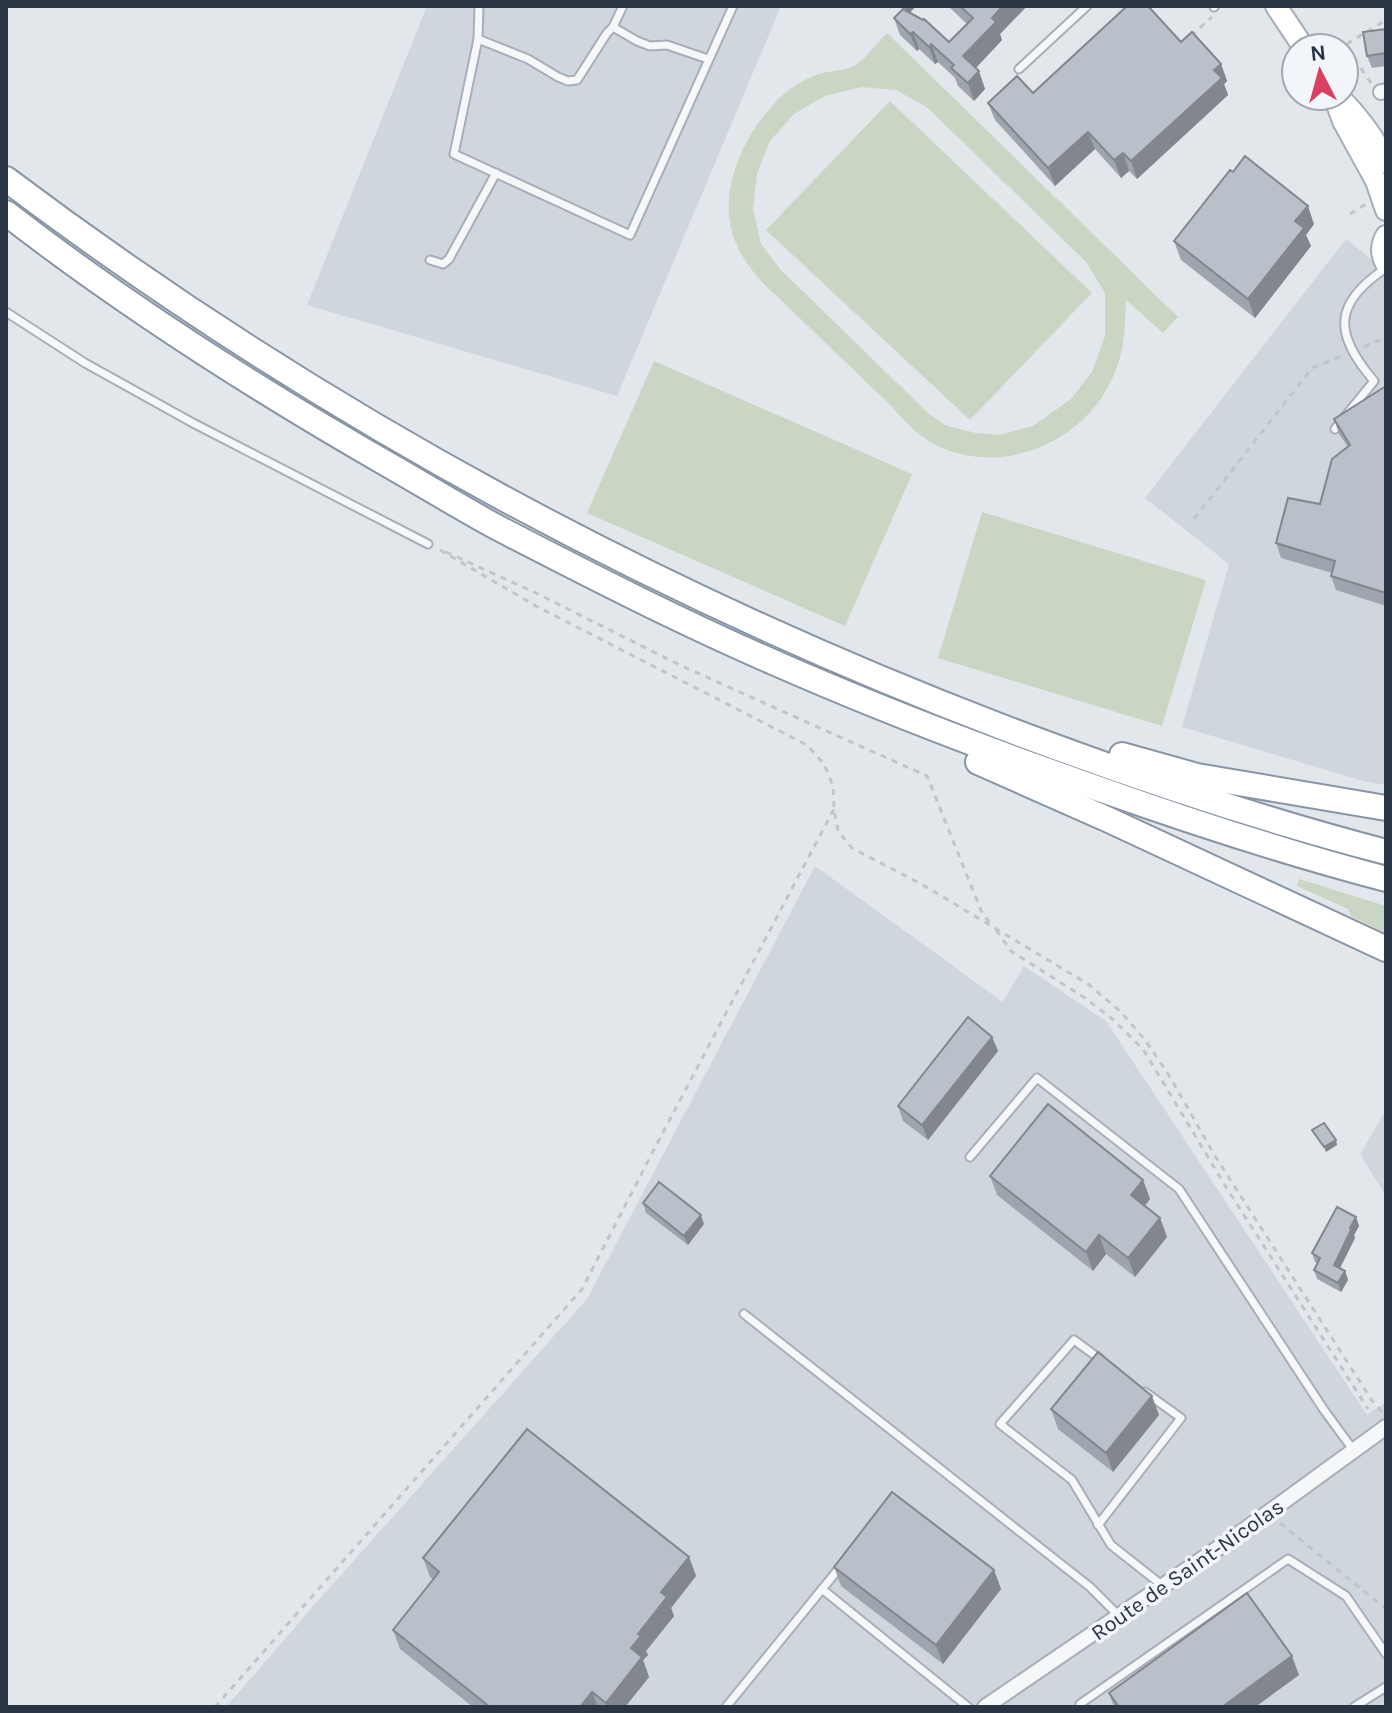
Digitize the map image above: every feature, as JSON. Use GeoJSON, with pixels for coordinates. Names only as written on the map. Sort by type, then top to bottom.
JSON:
{"type":"FeatureCollection","features":[{"type":"Feature","properties":{"kind":"highway"},"geometry":{"type":"LineString","coordinates":[[6,179],[203,319],[347,410],[515,506],[673,585],[816,652],[1049,745],[1180,790],[1386,852]]}},
{"type":"Feature","properties":{"kind":"highway"},"geometry":{"type":"LineString","coordinates":[[6,213],[56,252],[173,333],[316,424],[498,528],[645,602],[890,712],[1004,756],[1179,817],[1324,863],[1386,879]]}},
{"type":"Feature","properties":{"kind":"highway"},"geometry":{"type":"LineString","coordinates":[[890,712],[915,735],[1109,820],[1386,949]]}},
{"type":"Feature","properties":{"kind":"highway"},"geometry":{"type":"LineString","coordinates":[[1049,745],[1091,747],[1197,776],[1386,808]]}},
{"type":"Feature","properties":{"kind":"main road"},"geometry":{"type":"LineString","coordinates":[[1276,6],[1293,32]]}},
{"type":"Feature","properties":{"kind":"main road"},"geometry":{"type":"LineString","coordinates":[[1340,112],[1376,181],[1386,210]]}},
{"type":"Feature","properties":{"kind":"main road"},"geometry":{"type":"LineString","coordinates":[[1354,112],[1381,150],[1386,163]]}},
{"type":"Feature","properties":{"kind":"main road"},"geometry":{"type":"LineString","coordinates":[[1386,236],[1382,246],[1386,266]]}},
{"type":"Feature","properties":{"kind":"street","name":"Route de Saint-Nicolas"},"geometry":{"type":"LineString","coordinates":[[986,1707],[1236,1536],[1386,1427]]}},
{"type":"Feature","properties":{"kind":"lane"},"geometry":{"type":"LineString","coordinates":[[479,6],[478,39],[454,154],[630,235],[733,6]]}},
{"type":"Feature","properties":{"kind":"lane"},"geometry":{"type":"LineString","coordinates":[[478,39],[528,59],[558,77],[577,80],[613,27],[623,6]]}},
{"type":"Feature","properties":{"kind":"lane"},"geometry":{"type":"LineString","coordinates":[[1019,69],[1087,6]]}},
{"type":"Feature","properties":{"kind":"lane"},"geometry":{"type":"LineString","coordinates":[[613,27],[650,46],[667,45],[708,59]]}},
{"type":"Feature","properties":{"kind":"lane"},"geometry":{"type":"LineString","coordinates":[[430,260],[443,264],[449,259],[496,173]]}},
{"type":"Feature","properties":{"kind":"lane"},"geometry":{"type":"LineString","coordinates":[[1335,429],[1374,381],[1357,359],[1347,339],[1346,310],[1356,292],[1386,266]]}},
{"type":"Feature","properties":{"kind":"lane"},"geometry":{"type":"LineString","coordinates":[[6,312],[85,363],[193,423],[428,544]]}},
{"type":"Feature","properties":{"kind":"lane"},"geometry":{"type":"LineString","coordinates":[[970,1157],[1037,1078],[1179,1189],[1354,1451]]}},
{"type":"Feature","properties":{"kind":"lane"},"geometry":{"type":"LineString","coordinates":[[744,1314],[1090,1587],[1119,1616]]}},
{"type":"Feature","properties":{"kind":"lane"},"geometry":{"type":"LineString","coordinates":[[1110,1366],[1074,1340],[1000,1424],[1072,1480],[1111,1545],[1163,1586]]}},
{"type":"Feature","properties":{"kind":"lane"},"geometry":{"type":"LineString","coordinates":[[1098,1525],[1181,1418],[1134,1384]]}},
{"type":"Feature","properties":{"kind":"lane"},"geometry":{"type":"LineString","coordinates":[[726,1707],[851,1554]]}},
{"type":"Feature","properties":{"kind":"lane"},"geometry":{"type":"LineString","coordinates":[[1081,1707],[1080,1704],[1288,1559],[1346,1596],[1386,1654]]}},
{"type":"Feature","properties":{"kind":"lane"},"geometry":{"type":"LineString","coordinates":[[822,1589],[968,1707]]}},
{"type":"Feature","properties":{"kind":"lane"},"geometry":{"type":"LineString","coordinates":[[1354,1707],[1386,1687]]}},
{"type":"Feature","properties":{"kind":"path"},"geometry":{"type":"LineString","coordinates":[[1189,38],[1216,8]]}},
{"type":"Feature","properties":{"kind":"path"},"geometry":{"type":"LineString","coordinates":[[1360,36],[1386,20]]}},
{"type":"Feature","properties":{"kind":"path"},"geometry":{"type":"LineString","coordinates":[[1360,65],[1381,92]]}},
{"type":"Feature","properties":{"kind":"path"},"geometry":{"type":"LineString","coordinates":[[1194,519],[1308,373]]}},
{"type":"Feature","properties":{"kind":"path"},"geometry":{"type":"LineString","coordinates":[[428,544],[536,606],[807,745],[824,764],[833,786],[838,831],[852,848],[923,885],[1088,984],[1120,1011],[1146,1041],[1170,1077],[1215,1156],[1373,1402],[1386,1416]]}},
{"type":"Feature","properties":{"kind":"path"},"geometry":{"type":"LineString","coordinates":[[428,544],[538,594],[684,667],[927,776],[982,913],[1011,951],[1085,998],[1143,1049],[1226,1187],[1368,1409]]}},
{"type":"Feature","properties":{"kind":"path"},"geometry":{"type":"LineString","coordinates":[[215,1707],[582,1289],[834,809]]}},
{"type":"Feature","properties":{"kind":"path"},"geometry":{"type":"LineString","coordinates":[[1278,1520],[1386,1609]]}},
{"type":"Feature","properties":{"kind":"shaded area"},"geometry":{"type":"Polygon","coordinates":[[[427,6],[781,6],[617,396],[307,305],[427,6]]]}},
{"type":"Feature","properties":{"kind":"shaded area"},"geometry":{"type":"Polygon","coordinates":[[[1346,239],[1386,271],[1386,785],[1363,781],[1182,727],[1229,564],[1145,498],[1346,239]]]}},
{"type":"Feature","properties":{"kind":"shaded area"},"geometry":{"type":"Polygon","coordinates":[[[815,866],[1003,1002],[1024,966],[1106,1021],[1367,1415],[1386,1402],[1386,1707],[226,1707],[587,1299],[815,866]]]}},
{"type":"Feature","properties":{"kind":"shaded area"},"geometry":{"type":"Polygon","coordinates":[[[1386,1110],[1386,1196],[1360,1154],[1386,1110]]]}},
{"type":"Feature","properties":{"kind":"green space"},"geometry":{"type":"Polygon","coordinates":[[[887,33],[1178,317],[1163,333],[1126,300],[1122,350],[1105,393],[1087,415],[1066,433],[1041,447],[1015,455],[987,457],[959,454],[926,439],[763,283],[736,243],[730,223],[732,180],[738,159],[760,121],[792,88],[816,75],[853,67],[887,33]],[[861,87],[825,96],[794,114],[770,141],[757,174],[753,208],[761,244],[780,269],[929,414],[947,426],[976,433],[999,435],[1033,426],[1071,399],[1092,372],[1105,336],[1105,293],[1086,262],[928,108],[896,90],[861,87]]]}},
{"type":"Feature","properties":{"kind":"green space"},"geometry":{"type":"Polygon","coordinates":[[[890,101],[1092,293],[970,420],[766,230],[890,101]]]}},
{"type":"Feature","properties":{"kind":"green space"},"geometry":{"type":"Polygon","coordinates":[[[654,361],[912,474],[845,626],[587,513],[654,361]]]}},
{"type":"Feature","properties":{"kind":"green space"},"geometry":{"type":"Polygon","coordinates":[[[982,512],[1206,580],[1162,726],[938,658],[982,512]]]}},
{"type":"Feature","properties":{"kind":"green space"},"geometry":{"type":"Polygon","coordinates":[[[1299,879],[1386,906],[1386,933],[1351,916],[1348,909],[1297,886],[1299,879]]]}},
{"type":"Feature","properties":{"kind":"building"},"geometry":{"type":"Polygon","coordinates":[[[960,6],[1003,6],[992,18],[996,22],[963,56],[979,71],[968,83],[931,44],[929,47],[913,32],[910,34],[894,18],[903,9],[924,19],[949,42],[973,18],[960,6]]]}},
{"type":"Feature","properties":{"kind":"building"},"geometry":{"type":"Polygon","coordinates":[[[1127,6],[1148,6],[1181,42],[1192,32],[1221,64],[1214,70],[1222,78],[1131,161],[1123,153],[1114,160],[1088,132],[1048,168],[988,103],[1017,76],[1033,93],[1127,6]]]}},
{"type":"Feature","properties":{"kind":"building"},"geometry":{"type":"Polygon","coordinates":[[[1386,29],[1386,53],[1367,56],[1363,32],[1386,29]]]}},
{"type":"Feature","properties":{"kind":"building"},"geometry":{"type":"Polygon","coordinates":[[[1245,156],[1308,206],[1295,221],[1304,228],[1248,299],[1174,241],[1230,170],[1233,172],[1245,156]]]}},
{"type":"Feature","properties":{"kind":"building"},"geometry":{"type":"Polygon","coordinates":[[[1386,386],[1386,593],[1331,576],[1335,561],[1276,543],[1288,498],[1320,504],[1332,459],[1350,445],[1334,419],[1386,386]]]}},
{"type":"Feature","properties":{"kind":"building"},"geometry":{"type":"Polygon","coordinates":[[[968,1017],[992,1037],[922,1125],[898,1106],[968,1017]]]}},
{"type":"Feature","properties":{"kind":"building"},"geometry":{"type":"Polygon","coordinates":[[[1048,1104],[1143,1180],[1131,1195],[1160,1218],[1128,1258],[1099,1235],[1086,1252],[990,1176],[1048,1104]]]}},
{"type":"Feature","properties":{"kind":"building"},"geometry":{"type":"Polygon","coordinates":[[[1324,1123],[1336,1140],[1324,1147],[1312,1130],[1324,1123]]]}},
{"type":"Feature","properties":{"kind":"building"},"geometry":{"type":"Polygon","coordinates":[[[659,1182],[701,1215],[684,1236],[643,1203],[659,1182]]]}},
{"type":"Feature","properties":{"kind":"building"},"geometry":{"type":"Polygon","coordinates":[[[1337,1207],[1356,1217],[1334,1265],[1345,1271],[1338,1283],[1314,1270],[1320,1258],[1312,1253],[1337,1207]]]}},
{"type":"Feature","properties":{"kind":"building"},"geometry":{"type":"Polygon","coordinates":[[[1098,1352],[1152,1396],[1106,1453],[1051,1409],[1098,1352]]]}},
{"type":"Feature","properties":{"kind":"building"},"geometry":{"type":"Polygon","coordinates":[[[527,1429],[689,1557],[661,1592],[667,1597],[631,1648],[642,1657],[606,1703],[592,1692],[580,1707],[490,1707],[393,1630],[439,1572],[423,1558],[527,1429]]]}},
{"type":"Feature","properties":{"kind":"building"},"geometry":{"type":"Polygon","coordinates":[[[892,1492],[994,1570],[936,1645],[834,1567],[892,1492]]]}},
{"type":"Feature","properties":{"kind":"building"},"geometry":{"type":"Polygon","coordinates":[[[1247,1593],[1292,1656],[1222,1707],[1119,1707],[1109,1693],[1247,1593]]]}}]}
